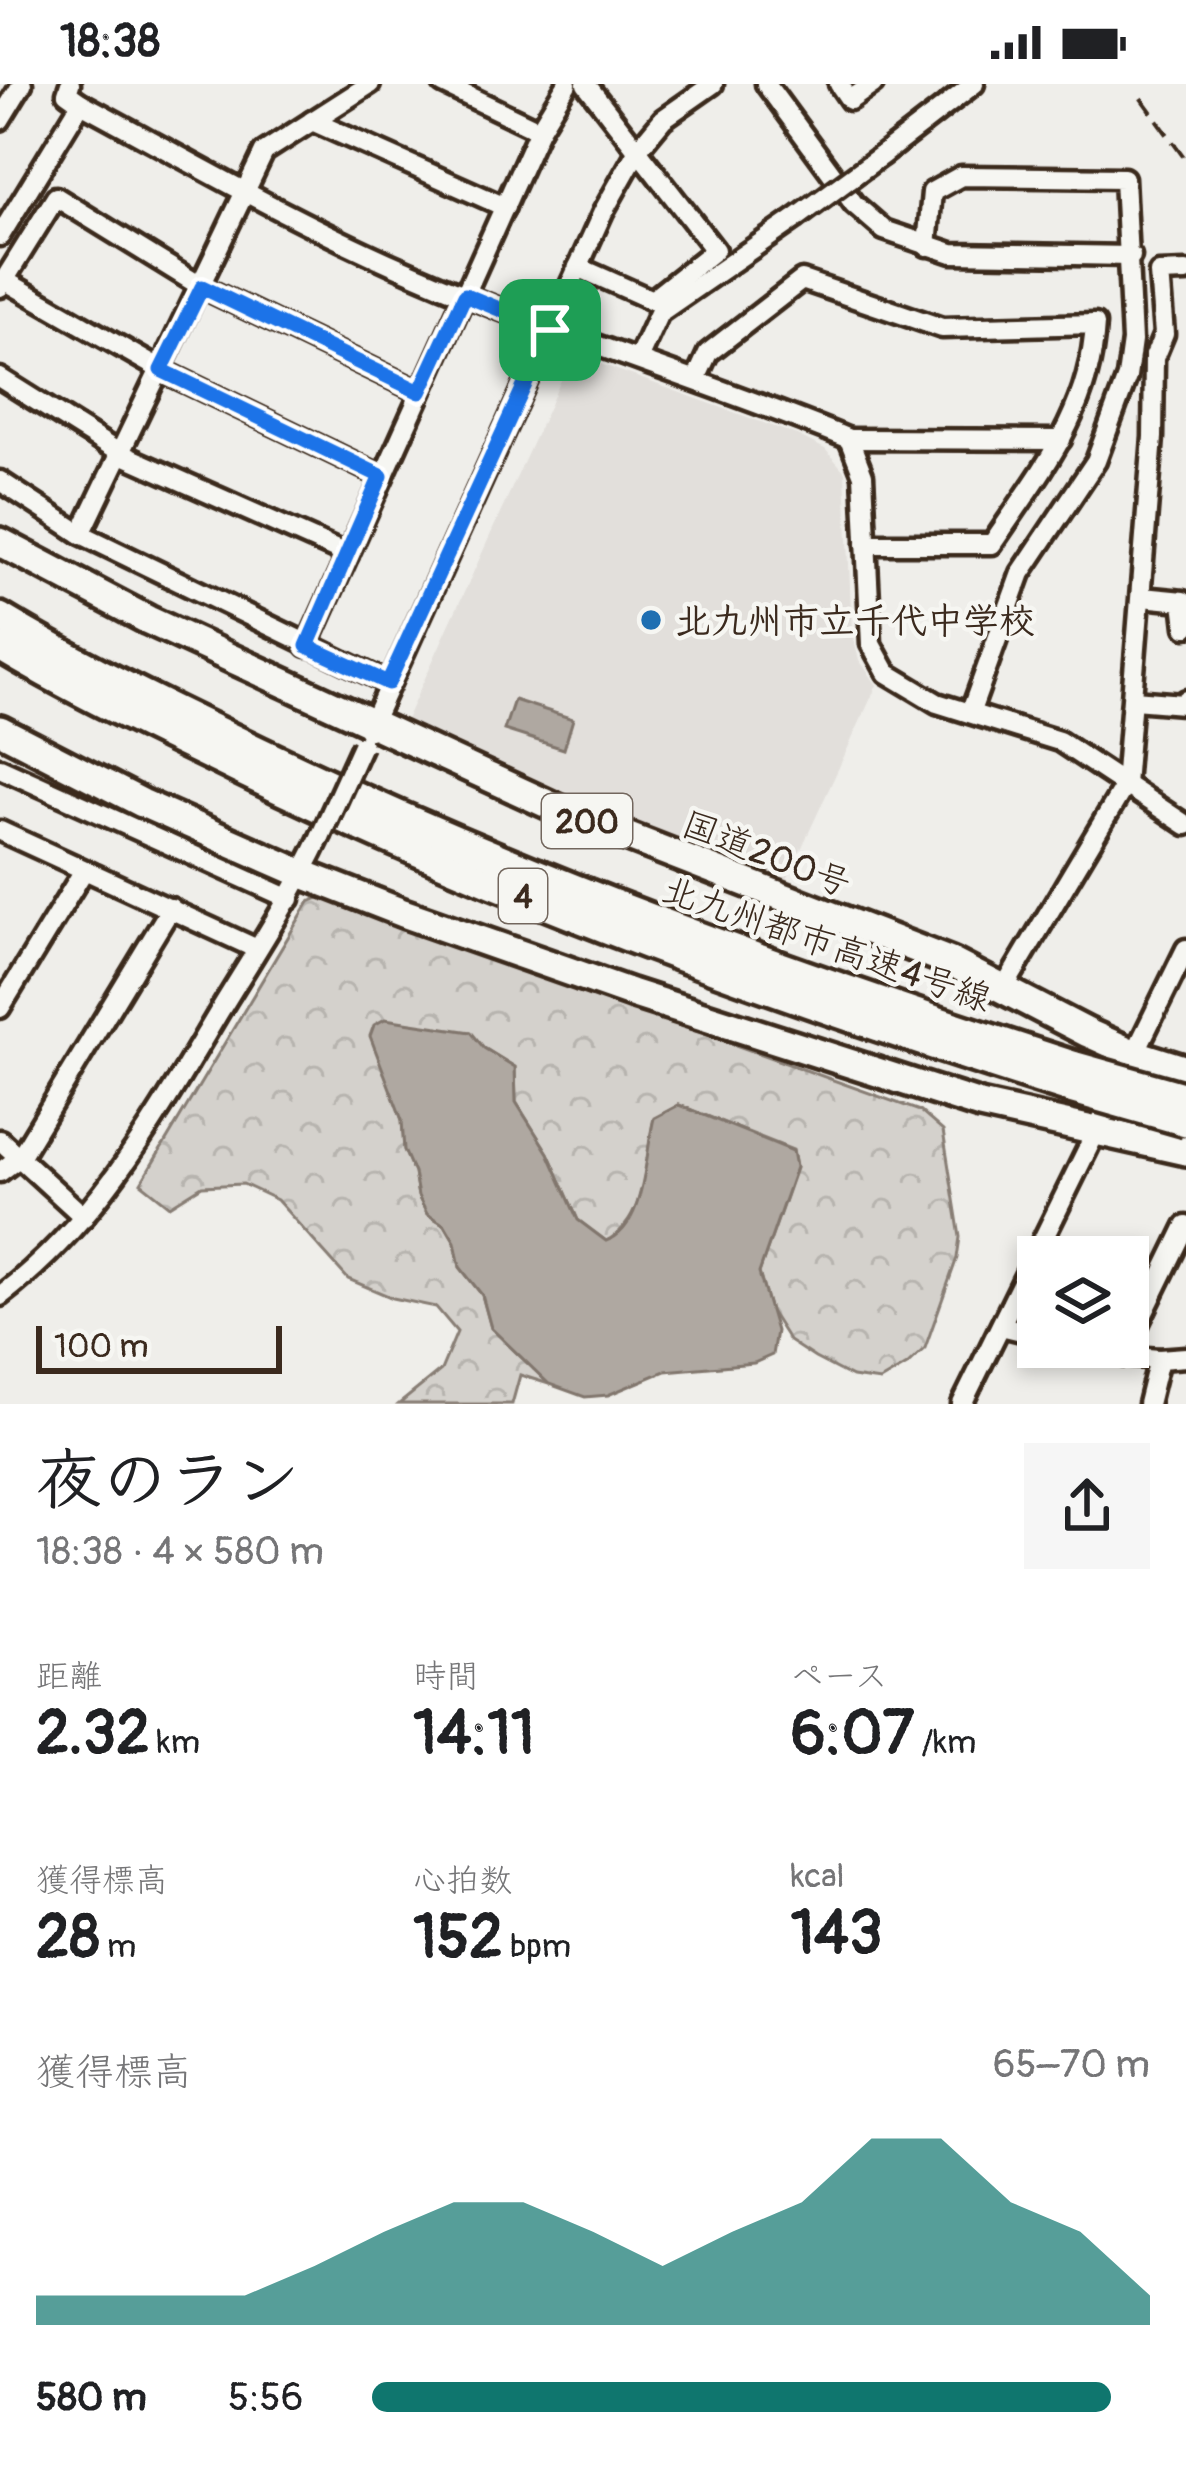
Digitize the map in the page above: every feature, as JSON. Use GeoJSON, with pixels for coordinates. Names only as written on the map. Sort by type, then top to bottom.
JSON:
{"type":"FeatureCollection","features":[{"type":"Feature","properties":{"kind":"highway","name":"国道200号"},"geometry":{"type":"LineString","coordinates":[[0,542],[367,734],[951,962],[1135,1054],[1186,1070]]}},
{"type":"Feature","properties":{"kind":"highway","name":"北九州都市高速4号線"},"geometry":{"type":"LineString","coordinates":[[0,616],[204,725],[490,857],[1186,1122]]}},
{"type":"Feature","properties":{"kind":"highway","name":"北九州都市高速4号線"},"geometry":{"type":"LineString","coordinates":[[0,646],[266,783],[479,879],[842,1017],[1073,1077],[1186,1097]]}},
{"type":"Feature","properties":{"kind":"highway"},"geometry":{"type":"LineString","coordinates":[[0,730],[297,887],[980,1105],[1186,1151]]}},
{"type":"Feature","properties":{"kind":"street"},"geometry":{"type":"LineString","coordinates":[[2,110],[22,84]]}},
{"type":"Feature","properties":{"kind":"street"},"geometry":{"type":"LineString","coordinates":[[70,84],[68,93],[81,103],[354,248],[550,330],[639,357],[849,439],[1061,440]]}},
{"type":"Feature","properties":{"kind":"street"},"geometry":{"type":"LineString","coordinates":[[82,534],[264,152],[370,84]]}},
{"type":"Feature","properties":{"kind":"street"},"geometry":{"type":"LineString","coordinates":[[443,84],[539,130]]}},
{"type":"Feature","properties":{"kind":"street"},"geometry":{"type":"LineString","coordinates":[[307,646],[539,130],[567,84]]}},
{"type":"Feature","properties":{"kind":"street"},"geometry":{"type":"LineString","coordinates":[[578,267],[652,300],[715,250],[586,84]]}},
{"type":"Feature","properties":{"kind":"street"},"geometry":{"type":"LineString","coordinates":[[0,1296],[36,1267],[129,1162],[297,887],[578,267],[639,148],[663,119],[713,84]]}},
{"type":"Feature","properties":{"kind":"street"},"geometry":{"type":"LineString","coordinates":[[766,84],[854,204],[884,230],[952,253],[1131,256]]}},
{"type":"Feature","properties":{"kind":"street"},"geometry":{"type":"LineString","coordinates":[[838,84],[850,100],[873,84]]}},
{"type":"Feature","properties":{"kind":"street"},"geometry":{"type":"LineString","coordinates":[[639,357],[659,313],[795,219],[974,84]]}},
{"type":"Feature","properties":{"kind":"street"},"geometry":{"type":"LineString","coordinates":[[0,236],[81,103]]}},
{"type":"Feature","properties":{"kind":"street"},"geometry":{"type":"LineString","coordinates":[[312,122],[505,206]]}},
{"type":"Feature","properties":{"kind":"street"},"geometry":{"type":"LineString","coordinates":[[927,246],[932,192],[961,176],[1124,178],[1131,256],[1132,341],[1127,377],[1096,461],[1021,573],[971,711]]}},
{"type":"Feature","properties":{"kind":"street"},"geometry":{"type":"LineString","coordinates":[[381,476],[161,370],[2,283],[56,197],[202,287],[420,392]]}},
{"type":"Feature","properties":{"kind":"street"},"geometry":{"type":"LineString","coordinates":[[1004,988],[1125,785],[1153,436],[1154,358],[1164,334],[1159,273],[1186,272]]}},
{"type":"Feature","properties":{"kind":"street"},"geometry":{"type":"LineString","coordinates":[[696,379],[708,352],[802,280],[942,328],[1095,324],[1093,365],[1061,440],[992,544],[866,544]]}},
{"type":"Feature","properties":{"kind":"street"},"geometry":{"type":"LineString","coordinates":[[0,378],[121,454],[348,555]]}},
{"type":"Feature","properties":{"kind":"street"},"geometry":{"type":"LineString","coordinates":[[849,439],[862,475],[872,644],[886,673],[937,703],[1059,741],[1186,824]]}},
{"type":"Feature","properties":{"kind":"street"},"geometry":{"type":"LineString","coordinates":[[0,481],[82,534],[388,683]]}},
{"type":"Feature","properties":{"kind":"street"},"geometry":{"type":"LineString","coordinates":[[1142,597],[1183,601],[1186,626]]}},
{"type":"Feature","properties":{"kind":"street"},"geometry":{"type":"LineString","coordinates":[[1134,700],[1184,704],[1186,700]]}},
{"type":"Feature","properties":{"kind":"street"},"geometry":{"type":"LineString","coordinates":[[0,768],[297,887]]}},
{"type":"Feature","properties":{"kind":"street"},"geometry":{"type":"LineString","coordinates":[[1,832],[257,949]]}},
{"type":"Feature","properties":{"kind":"street"},"geometry":{"type":"LineString","coordinates":[[0,1008],[83,872]]}},
{"type":"Feature","properties":{"kind":"street"},"geometry":{"type":"LineString","coordinates":[[0,1172],[20,1156],[171,908]]}},
{"type":"Feature","properties":{"kind":"street"},"geometry":{"type":"LineString","coordinates":[[962,1404],[1186,949]]}},
{"type":"Feature","properties":{"kind":"street"},"geometry":{"type":"LineString","coordinates":[[0,1140],[84,1217]]}},
{"type":"Feature","properties":{"kind":"street"},"geometry":{"type":"LineString","coordinates":[[1149,1302],[1186,1226]]}},
{"type":"Feature","properties":{"kind":"street"},"geometry":{"type":"LineString","coordinates":[[1001,1326],[1017,1330]]}},
{"type":"Feature","properties":{"kind":"street"},"geometry":{"type":"LineString","coordinates":[[1149,1356],[1186,1357]]}},
{"type":"Feature","properties":{"kind":"street"},"geometry":{"type":"LineString","coordinates":[[1148,1404],[1160,1359]]}},
{"type":"Feature","properties":{"kind":"shaded area","name":"北九州市立千代中学校"},"geometry":{"type":"Polygon","coordinates":[[[573,354],[797,435],[825,449],[845,472],[852,633],[859,660],[877,685],[785,884],[622,824],[404,724],[573,354]]]}},
{"type":"Feature","properties":{"kind":"shaded area"},"geometry":{"type":"Polygon","coordinates":[[[514,700],[573,719],[564,749],[504,730],[514,700]]]}},
{"type":"Feature","properties":{"kind":"shaded area"},"geometry":{"type":"Polygon","coordinates":[[[385,1019],[471,1032],[484,1048],[515,1067],[516,1102],[548,1153],[578,1220],[606,1241],[629,1221],[636,1205],[654,1118],[679,1105],[793,1151],[796,1167],[759,1273],[776,1331],[772,1355],[754,1363],[665,1371],[608,1395],[585,1397],[549,1384],[491,1328],[482,1295],[460,1267],[455,1242],[445,1225],[427,1214],[418,1196],[404,1150],[402,1120],[370,1036],[374,1025],[385,1019]]]}},
{"type":"Feature","properties":{"kind":"green space"},"geometry":{"type":"Polygon","coordinates":[[[321,897],[920,1111],[943,1131],[960,1237],[925,1348],[880,1381],[852,1377],[789,1341],[770,1311],[759,1273],[796,1168],[793,1150],[679,1105],[654,1119],[637,1203],[620,1231],[606,1241],[578,1220],[548,1153],[516,1102],[515,1067],[484,1048],[470,1032],[392,1092],[402,1120],[404,1150],[418,1196],[427,1214],[445,1225],[455,1242],[460,1267],[482,1295],[491,1328],[549,1384],[520,1375],[512,1404],[399,1404],[441,1370],[457,1332],[436,1307],[393,1298],[348,1279],[277,1200],[243,1184],[202,1186],[170,1206],[141,1183],[309,902],[321,897]]]}},
{"type":"Feature","properties":{"kind":"railway"},"geometry":{"type":"LineString","coordinates":[[1141,98],[1186,160]]}},
{"type":"Feature","properties":{"kind":"place","name":"北九州市立千代中学校"},"geometry":{"type":"Point","coordinates":[651,620]}},
{"type":"Feature","properties":{"kind":"route"},"geometry":{"type":"LineString","coordinates":[[202,287],[420,392],[465,295],[550,330],[388,683],[307,646],[381,476],[161,370],[202,287]]}}]}
